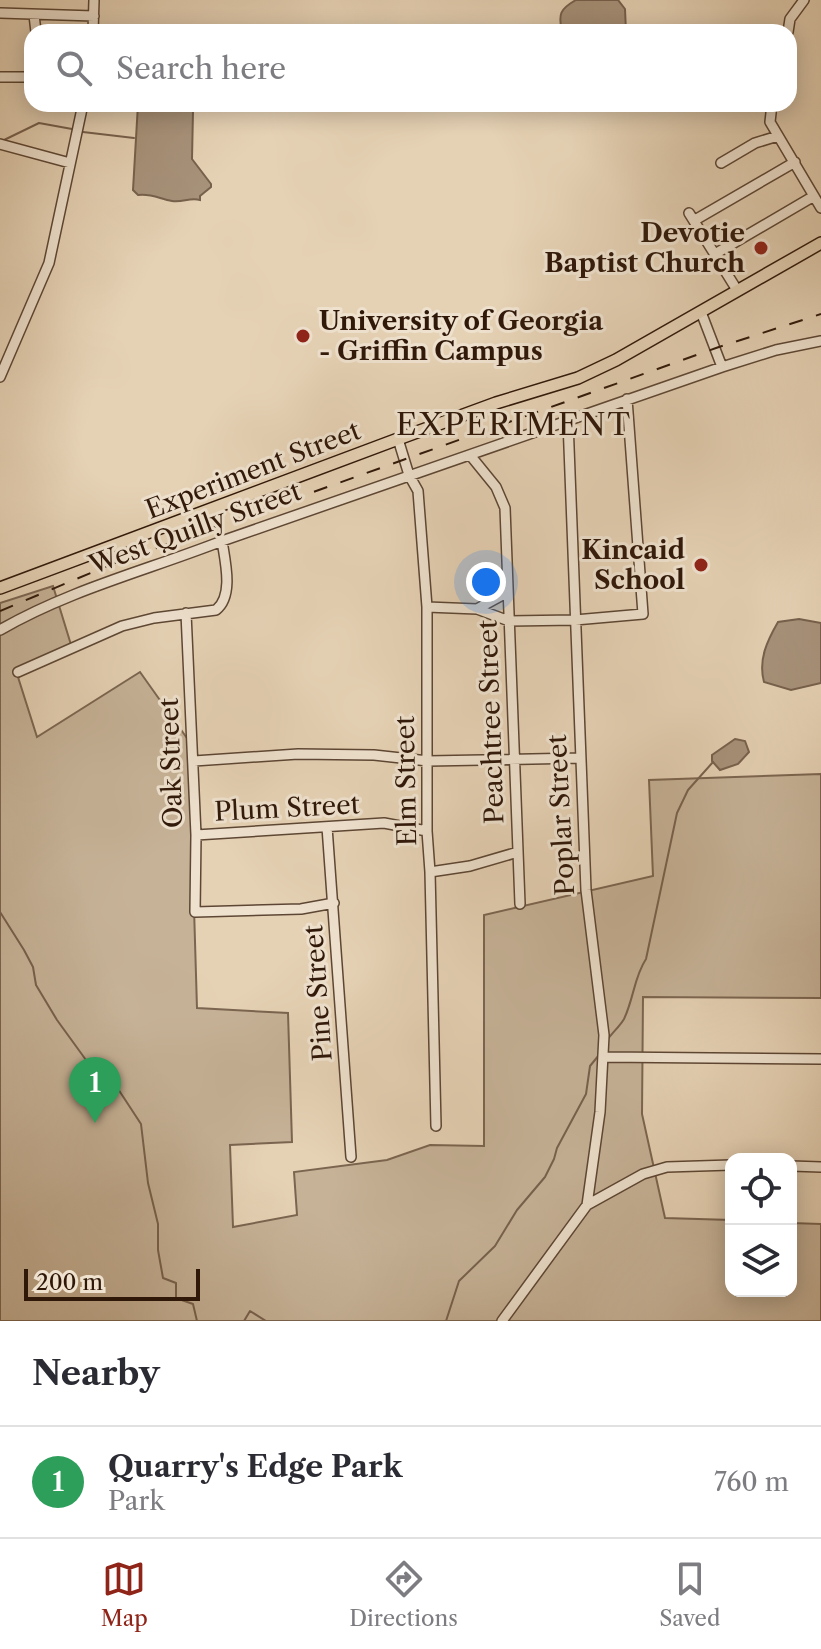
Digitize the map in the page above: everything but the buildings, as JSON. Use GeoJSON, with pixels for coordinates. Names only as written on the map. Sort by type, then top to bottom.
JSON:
{"type":"FeatureCollection","features":[{"type":"Feature","properties":{"kind":"main road","name":"Experiment Street"},"geometry":{"type":"LineString","coordinates":[[0,588],[496,403],[578,378],[616,360],[821,243]]}},
{"type":"Feature","properties":{"kind":"street"},"geometry":{"type":"LineString","coordinates":[[3,0],[2,13],[94,16]]}},
{"type":"Feature","properties":{"kind":"street"},"geometry":{"type":"LineString","coordinates":[[94,0],[94,24]]}},
{"type":"Feature","properties":{"kind":"street"},"geometry":{"type":"LineString","coordinates":[[789,24],[804,0]]}},
{"type":"Feature","properties":{"kind":"street"},"geometry":{"type":"LineString","coordinates":[[34,15],[35,24]]}},
{"type":"Feature","properties":{"kind":"street"},"geometry":{"type":"LineString","coordinates":[[0,77],[24,77]]}},
{"type":"Feature","properties":{"kind":"street"},"geometry":{"type":"LineString","coordinates":[[0,377],[49,263],[81,112]]}},
{"type":"Feature","properties":{"kind":"street"},"geometry":{"type":"LineString","coordinates":[[771,112],[770,122],[821,208]]}},
{"type":"Feature","properties":{"kind":"street"},"geometry":{"type":"LineString","coordinates":[[721,163],[755,143],[778,136]]}},
{"type":"Feature","properties":{"kind":"street"},"geometry":{"type":"LineString","coordinates":[[0,144],[70,163]]}},
{"type":"Feature","properties":{"kind":"street"},"geometry":{"type":"LineString","coordinates":[[737,290],[692,216],[795,162]]}},
{"type":"Feature","properties":{"kind":"street"},"geometry":{"type":"LineString","coordinates":[[715,254],[814,196]]}},
{"type":"Feature","properties":{"kind":"street"},"geometry":{"type":"LineString","coordinates":[[701,312],[722,367]]}},
{"type":"Feature","properties":{"kind":"street","name":"West Quilly Street"},"geometry":{"type":"LineString","coordinates":[[0,630],[97,586],[222,541],[722,367],[776,350],[821,341]]}},
{"type":"Feature","properties":{"kind":"street"},"geometry":{"type":"LineString","coordinates":[[427,607],[477,609],[509,621],[575,620],[643,614],[627,399]]}},
{"type":"Feature","properties":{"kind":"street","name":"Poplar Street"},"geometry":{"type":"LineString","coordinates":[[568,421],[586,890],[603,1016],[605,1057],[587,1205]]}},
{"type":"Feature","properties":{"kind":"street","name":"Elm Street"},"geometry":{"type":"LineString","coordinates":[[398,439],[409,476],[418,491],[427,607],[427,831],[436,1126]]}},
{"type":"Feature","properties":{"kind":"street","name":"Peachtree Street"},"geometry":{"type":"LineString","coordinates":[[470,455],[502,497],[520,904]]}},
{"type":"Feature","properties":{"kind":"street"},"geometry":{"type":"LineString","coordinates":[[18,672],[122,626],[216,610],[222,606],[226,596],[222,541]]}},
{"type":"Feature","properties":{"kind":"street"},"geometry":{"type":"LineString","coordinates":[[477,609],[508,592]]}},
{"type":"Feature","properties":{"kind":"street","name":"Oak Street"},"geometry":{"type":"LineString","coordinates":[[186,613],[194,761],[195,912],[301,909],[334,903]]}},
{"type":"Feature","properties":{"kind":"street"},"geometry":{"type":"LineString","coordinates":[[194,761],[298,754],[374,755],[428,761],[580,758]]}},
{"type":"Feature","properties":{"kind":"street","name":"Plum Street"},"geometry":{"type":"LineString","coordinates":[[196,835],[384,823],[427,831]]}},
{"type":"Feature","properties":{"kind":"street","name":"Pine Street"},"geometry":{"type":"LineString","coordinates":[[327,827],[351,1157]]}},
{"type":"Feature","properties":{"kind":"street"},"geometry":{"type":"LineString","coordinates":[[430,872],[470,866],[518,852]]}},
{"type":"Feature","properties":{"kind":"street"},"geometry":{"type":"LineString","coordinates":[[605,1057],[821,1059]]}},
{"type":"Feature","properties":{"kind":"street"},"geometry":{"type":"LineString","coordinates":[[502,1321],[587,1205],[643,1174],[667,1167],[725,1165]]}},
{"type":"Feature","properties":{"kind":"street"},"geometry":{"type":"LineString","coordinates":[[797,1166],[821,1167]]}},
{"type":"Feature","properties":{"kind":"shaded area"},"geometry":{"type":"Polygon","coordinates":[[[576,0],[618,0],[625,9],[626,24],[561,24],[566,6],[576,0]]]}},
{"type":"Feature","properties":{"kind":"shaded area"},"geometry":{"type":"Polygon","coordinates":[[[138,112],[193,112],[192,159],[211,187],[200,196],[200,200],[179,201],[138,195],[133,190],[138,112]]]}},
{"type":"Feature","properties":{"kind":"shaded area"},"geometry":{"type":"Polygon","coordinates":[[[53,586],[72,648],[18,677],[37,737],[140,672],[189,741],[197,1008],[288,1013],[292,1142],[230,1145],[233,1227],[297,1215],[294,1172],[387,1160],[430,1145],[484,1146],[484,915],[653,876],[649,780],[821,774],[821,998],[643,997],[642,1114],[665,1218],[725,1220],[725,1297],[797,1297],[797,1223],[821,1224],[821,1321],[0,1321],[0,603],[53,586]]]}},
{"type":"Feature","properties":{"kind":"shaded area"},"geometry":{"type":"Polygon","coordinates":[[[799,619],[821,623],[821,683],[791,690],[764,682],[763,658],[774,629],[778,622],[799,619]]]}},
{"type":"Feature","properties":{"kind":"shaded area"},"geometry":{"type":"Polygon","coordinates":[[[735,739],[745,741],[749,752],[738,764],[720,770],[712,761],[712,755],[735,739]]]}},
{"type":"Feature","properties":{"kind":"waterway"},"geometry":{"type":"LineString","coordinates":[[2,141],[39,123],[72,129]]}},
{"type":"Feature","properties":{"kind":"waterway"},"geometry":{"type":"LineString","coordinates":[[83,132],[134,138]]}},
{"type":"Feature","properties":{"kind":"waterway"},"geometry":{"type":"LineString","coordinates":[[608,1039],[624,1019],[646,959],[677,813],[688,790],[713,762]]}},
{"type":"Feature","properties":{"kind":"waterway"},"geometry":{"type":"LineString","coordinates":[[0,912],[33,967],[36,985],[57,1020],[86,1060],[105,1069],[141,1124],[148,1183],[158,1224],[163,1278],[176,1283],[176,1298],[193,1304],[197,1321]]}},
{"type":"Feature","properties":{"kind":"waterway"},"geometry":{"type":"LineString","coordinates":[[446,1321],[459,1281],[495,1246],[517,1210],[545,1177],[586,1094],[590,1066],[599,1055]]}},
{"type":"Feature","properties":{"kind":"waterway"},"geometry":{"type":"LineString","coordinates":[[244,1321],[250,1311],[266,1321]]}},
{"type":"Feature","properties":{"kind":"railway"},"geometry":{"type":"LineString","coordinates":[[0,611],[112,564],[716,348],[821,314]]}},
{"type":"Feature","properties":{"kind":"place","name":"Devotie Baptist Church"},"geometry":{"type":"Point","coordinates":[761,248]}},
{"type":"Feature","properties":{"kind":"place","name":"University of Georgia - Griffin Campus"},"geometry":{"type":"Point","coordinates":[303,336]}},
{"type":"Feature","properties":{"kind":"place","name":"Kincaid School"},"geometry":{"type":"Point","coordinates":[701,565]}},
{"type":"Feature","properties":{"kind":"place","name":"Quarry's Edge Park"},"geometry":{"type":"Point","coordinates":[95,1123]}},
{"type":"Feature","properties":{"kind":"district","name":"EXPERIMENT"},"geometry":{"type":"Point","coordinates":[514,425]}}]}
